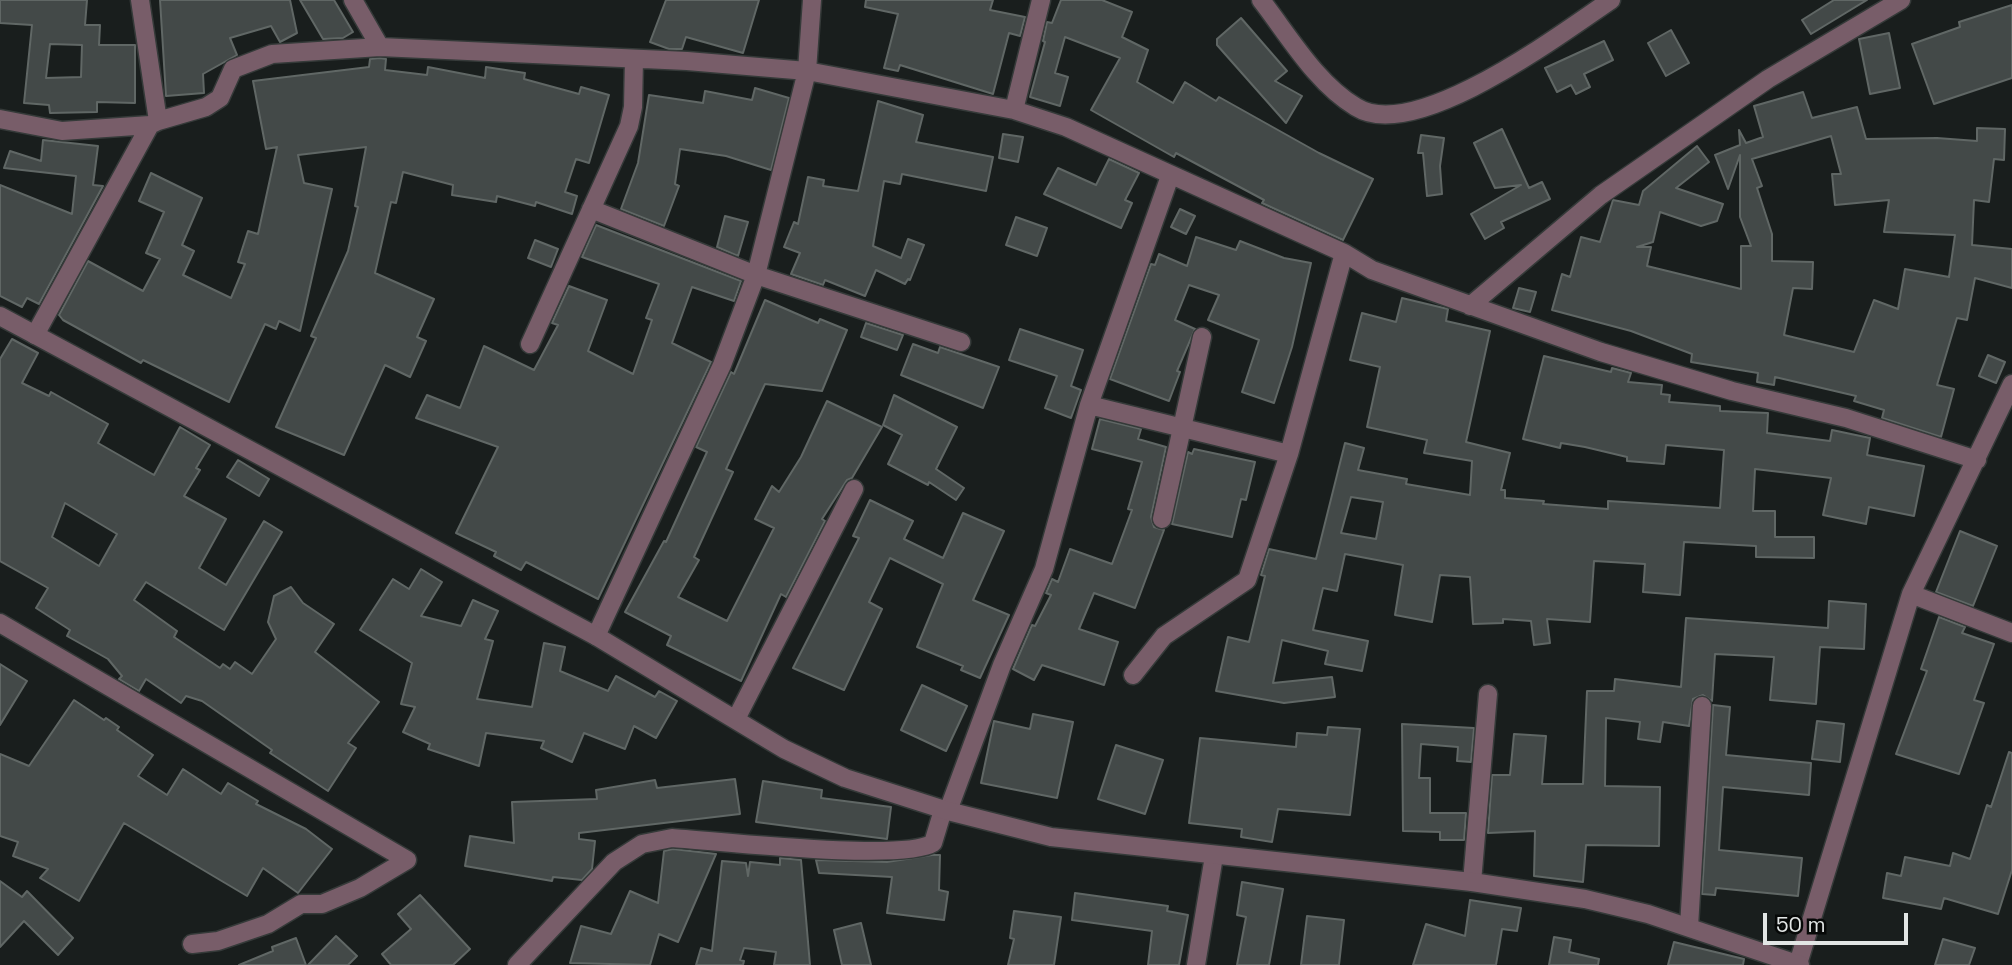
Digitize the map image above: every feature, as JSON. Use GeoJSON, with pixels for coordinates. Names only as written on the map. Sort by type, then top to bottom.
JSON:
{"type":"FeatureCollection","features":[{"type":"Feature","properties":{"kind":"street"},"geometry":{"type":"LineString","coordinates":[[35,335],[154,123],[140,0]]}},
{"type":"Feature","properties":{"kind":"street"},"geometry":{"type":"LineString","coordinates":[[353,0],[380,47]]}},
{"type":"Feature","properties":{"kind":"street"},"geometry":{"type":"LineString","coordinates":[[596,636],[722,365],[756,275],[807,71],[812,0]]}},
{"type":"Feature","properties":{"kind":"street"},"geometry":{"type":"LineString","coordinates":[[1014,110],[1041,0]]}},
{"type":"Feature","properties":{"kind":"street"},"geometry":{"type":"LineString","coordinates":[[1261,0],[1322,79],[1357,109],[1386,113],[1436,105],[1482,84],[1611,0]]}},
{"type":"Feature","properties":{"kind":"street"},"geometry":{"type":"LineString","coordinates":[[1470,306],[1601,195],[1768,79],[1901,0]]}},
{"type":"Feature","properties":{"kind":"street"},"geometry":{"type":"LineString","coordinates":[[0,119],[62,131],[154,123],[206,107],[220,99],[233,69],[246,61],[272,54],[380,47],[634,59],[807,71],[1014,110],[1066,127],[1344,253],[1372,270],[1470,306],[1601,352],[1732,391],[1846,418],[1977,460]]}},
{"type":"Feature","properties":{"kind":"street"},"geometry":{"type":"LineString","coordinates":[[530,344],[631,117],[634,59]]}},
{"type":"Feature","properties":{"kind":"street"},"geometry":{"type":"LineString","coordinates":[[517,965],[614,862],[642,844],[672,838],[862,851],[924,849],[933,843],[1002,665],[1044,569],[1089,405],[1170,176]]}},
{"type":"Feature","properties":{"kind":"street"},"geometry":{"type":"LineString","coordinates":[[591,209],[756,275],[961,342]]}},
{"type":"Feature","properties":{"kind":"street"},"geometry":{"type":"LineString","coordinates":[[1133,675],[1164,636],[1247,580],[1289,454],[1344,253]]}},
{"type":"Feature","properties":{"kind":"street"},"geometry":{"type":"LineString","coordinates":[[0,316],[596,636],[784,749],[845,778],[945,811],[1051,837],[1472,882],[1585,899],[1689,926],[1799,965],[1911,594],[1977,460],[2006,410],[2012,384]]}},
{"type":"Feature","properties":{"kind":"street"},"geometry":{"type":"LineString","coordinates":[[1162,519],[1202,338]]}},
{"type":"Feature","properties":{"kind":"street"},"geometry":{"type":"LineString","coordinates":[[1089,405],[1289,454]]}},
{"type":"Feature","properties":{"kind":"street"},"geometry":{"type":"LineString","coordinates":[[736,719],[854,489]]}},
{"type":"Feature","properties":{"kind":"street"},"geometry":{"type":"LineString","coordinates":[[1911,594],[2012,633]]}},
{"type":"Feature","properties":{"kind":"street"},"geometry":{"type":"LineString","coordinates":[[0,623],[407,860],[360,888],[322,904],[301,904],[255,928],[218,941],[192,944]]}},
{"type":"Feature","properties":{"kind":"street"},"geometry":{"type":"LineString","coordinates":[[1472,882],[1488,694]]}},
{"type":"Feature","properties":{"kind":"street"},"geometry":{"type":"LineString","coordinates":[[1689,926],[1702,706]]}},
{"type":"Feature","properties":{"kind":"street"},"geometry":{"type":"LineString","coordinates":[[1196,965],[1214,856]]}},
{"type":"Feature","properties":{"kind":"building"},"geometry":{"type":"Polygon","coordinates":[[[0,0],[87,0],[85,25],[100,25],[99,45],[135,45],[135,103],[97,102],[97,112],[50,113],[49,105],[24,103],[32,25],[0,23],[0,0]],[[50,44],[46,78],[81,77],[82,45],[50,44]]]}},
{"type":"Feature","properties":{"kind":"building"},"geometry":{"type":"Polygon","coordinates":[[[160,0],[290,0],[297,33],[280,42],[271,26],[230,38],[237,55],[203,74],[204,93],[166,96],[160,0]]]}},
{"type":"Feature","properties":{"kind":"building"},"geometry":{"type":"Polygon","coordinates":[[[300,0],[334,0],[353,32],[343,38],[323,39],[300,0]]]}},
{"type":"Feature","properties":{"kind":"building"},"geometry":{"type":"Polygon","coordinates":[[[666,0],[759,0],[743,53],[686,37],[682,49],[669,49],[650,42],[666,0]]]}},
{"type":"Feature","properties":{"kind":"building"},"geometry":{"type":"Polygon","coordinates":[[[866,0],[993,0],[990,10],[1025,17],[1020,36],[1009,33],[993,94],[900,65],[898,71],[884,68],[898,14],[865,7],[866,0]]]}},
{"type":"Feature","properties":{"kind":"building"},"geometry":{"type":"Polygon","coordinates":[[[1061,0],[1102,0],[1132,12],[1122,37],[1148,50],[1137,82],[1173,103],[1185,82],[1216,101],[1219,97],[1319,153],[1373,179],[1343,240],[1262,203],[1264,200],[1176,153],[1174,157],[1091,110],[1120,58],[1065,37],[1055,73],[1068,77],[1060,106],[1030,97],[1045,42],[1047,22],[1052,23],[1061,0]]]}},
{"type":"Feature","properties":{"kind":"building"},"geometry":{"type":"Polygon","coordinates":[[[1834,0],[1867,0],[1811,34],[1802,20],[1834,0]]]}},
{"type":"Feature","properties":{"kind":"building"},"geometry":{"type":"Polygon","coordinates":[[[2012,5],[2012,78],[1934,104],[1912,44],[1960,27],[1959,22],[2012,5]]]}},
{"type":"Feature","properties":{"kind":"building"},"geometry":{"type":"Polygon","coordinates":[[[1241,18],[1287,71],[1275,81],[1302,96],[1286,123],[1217,45],[1217,39],[1241,18]]]}},
{"type":"Feature","properties":{"kind":"building"},"geometry":{"type":"Polygon","coordinates":[[[1671,30],[1689,63],[1666,76],[1648,43],[1671,30]]]}},
{"type":"Feature","properties":{"kind":"building"},"geometry":{"type":"Polygon","coordinates":[[[1889,33],[1900,88],[1870,94],[1859,39],[1889,33]]]}},
{"type":"Feature","properties":{"kind":"building"},"geometry":{"type":"Polygon","coordinates":[[[1604,41],[1613,60],[1584,74],[1590,87],[1576,94],[1571,85],[1557,92],[1545,68],[1604,41]]]}},
{"type":"Feature","properties":{"kind":"building"},"geometry":{"type":"Polygon","coordinates":[[[370,59],[386,59],[385,70],[427,75],[428,67],[485,78],[486,67],[525,73],[524,79],[579,94],[581,87],[609,95],[589,163],[576,159],[565,192],[577,196],[572,214],[536,202],[535,206],[497,196],[496,202],[452,195],[453,185],[403,172],[396,203],[391,202],[375,273],[434,299],[417,337],[426,341],[410,377],[385,365],[344,455],[276,427],[316,338],[311,336],[348,251],[358,207],[355,206],[366,147],[298,155],[304,183],[332,189],[300,331],[279,321],[276,329],[265,324],[229,402],[143,360],[141,363],[63,320],[59,315],[88,261],[143,291],[160,259],[146,253],[164,212],[139,201],[151,173],[202,198],[182,245],[194,251],[183,275],[231,298],[245,264],[238,262],[248,231],[258,234],[277,147],[266,149],[253,81],[369,67],[370,59]]]}},
{"type":"Feature","properties":{"kind":"building"},"geometry":{"type":"Polygon","coordinates":[[[755,88],[789,98],[771,170],[726,156],[680,149],[675,184],[679,186],[664,226],[621,209],[638,163],[649,95],[703,103],[705,91],[752,100],[755,88]]]}},
{"type":"Feature","properties":{"kind":"building"},"geometry":{"type":"Polygon","coordinates":[[[1803,92],[1812,118],[1857,107],[1866,139],[1937,138],[1977,141],[1977,128],[2005,129],[2004,160],[1994,159],[1989,202],[1974,200],[1972,245],[2012,249],[2012,288],[1975,278],[1967,320],[1957,318],[1937,385],[1954,389],[1941,437],[1882,418],[1884,410],[1854,401],[1856,396],[1775,377],[1774,385],[1757,382],[1758,373],[1691,362],[1692,354],[1631,331],[1552,310],[1562,274],[1570,277],[1581,237],[1600,242],[1613,200],[1639,205],[1643,191],[1697,146],[1709,162],[1676,188],[1723,204],[1717,221],[1701,226],[1660,212],[1653,242],[1637,247],[1651,247],[1647,266],[1741,289],[1741,246],[1751,246],[1740,217],[1740,155],[1728,189],[1715,155],[1740,145],[1739,130],[1746,143],[1763,137],[1754,106],[1803,92]],[[1831,136],[1752,159],[1762,186],[1757,188],[1772,234],[1772,261],[1813,262],[1812,289],[1793,288],[1784,335],[1854,352],[1874,300],[1898,309],[1905,269],[1949,277],[1955,235],[1884,232],[1889,200],[1835,205],[1832,174],[1841,174],[1831,136]]]}},
{"type":"Feature","properties":{"kind":"building"},"geometry":{"type":"Polygon","coordinates":[[[878,101],[923,115],[916,142],[993,157],[986,191],[902,174],[900,184],[884,181],[873,246],[901,258],[908,239],[924,245],[910,280],[905,284],[876,270],[865,296],[825,280],[823,285],[791,274],[800,253],[784,247],[794,222],[798,224],[808,177],[824,180],[823,186],[858,191],[878,101]]]}},
{"type":"Feature","properties":{"kind":"building"},"geometry":{"type":"Polygon","coordinates":[[[1502,129],[1529,188],[1542,182],[1550,199],[1501,222],[1504,228],[1485,239],[1471,214],[1521,185],[1495,188],[1474,143],[1502,129]]]}},
{"type":"Feature","properties":{"kind":"building"},"geometry":{"type":"Polygon","coordinates":[[[1003,134],[1023,137],[1018,162],[999,158],[1003,134]]]}},
{"type":"Feature","properties":{"kind":"building"},"geometry":{"type":"Polygon","coordinates":[[[1421,135],[1444,138],[1440,166],[1442,194],[1427,196],[1423,153],[1418,153],[1421,135]]]}},
{"type":"Feature","properties":{"kind":"building"},"geometry":{"type":"Polygon","coordinates":[[[43,140],[98,146],[93,185],[103,186],[39,304],[27,298],[22,307],[0,296],[0,185],[72,214],[76,176],[4,168],[10,151],[41,161],[43,140]]]}},
{"type":"Feature","properties":{"kind":"building"},"geometry":{"type":"Polygon","coordinates":[[[1109,159],[1139,173],[1125,200],[1132,203],[1121,228],[1044,194],[1058,168],[1096,185],[1109,159]]]}},
{"type":"Feature","properties":{"kind":"building"},"geometry":{"type":"Polygon","coordinates":[[[1180,209],[1195,216],[1186,234],[1171,227],[1180,209]]]}},
{"type":"Feature","properties":{"kind":"building"},"geometry":{"type":"Polygon","coordinates":[[[725,216],[748,222],[738,256],[717,247],[725,216]]]}},
{"type":"Feature","properties":{"kind":"building"},"geometry":{"type":"Polygon","coordinates":[[[1016,217],[1047,228],[1037,256],[1006,245],[1016,217]]]}},
{"type":"Feature","properties":{"kind":"building"},"geometry":{"type":"Polygon","coordinates":[[[596,225],[741,281],[734,301],[692,287],[672,343],[711,362],[598,599],[526,562],[521,570],[494,556],[496,552],[456,533],[498,447],[416,418],[427,395],[460,408],[484,346],[534,370],[558,325],[552,323],[569,286],[607,300],[588,351],[633,374],[652,320],[646,318],[659,284],[582,257],[596,225]]]}},
{"type":"Feature","properties":{"kind":"building"},"geometry":{"type":"Polygon","coordinates":[[[1196,237],[1236,250],[1240,241],[1284,258],[1311,263],[1292,347],[1274,403],[1242,392],[1259,340],[1208,320],[1219,295],[1189,285],[1175,320],[1195,329],[1177,371],[1180,372],[1169,401],[1110,379],[1151,264],[1155,265],[1159,254],[1187,266],[1196,237]]]}},
{"type":"Feature","properties":{"kind":"building"},"geometry":{"type":"Polygon","coordinates":[[[535,240],[558,249],[551,267],[528,258],[535,240]]]}},
{"type":"Feature","properties":{"kind":"building"},"geometry":{"type":"Polygon","coordinates":[[[1519,288],[1536,292],[1530,312],[1513,308],[1519,288]]]}},
{"type":"Feature","properties":{"kind":"building"},"geometry":{"type":"Polygon","coordinates":[[[1402,298],[1448,309],[1446,321],[1490,331],[1466,442],[1510,453],[1501,490],[1505,490],[1505,498],[1608,509],[1608,501],[1720,508],[1724,450],[1666,445],[1664,464],[1627,461],[1627,457],[1585,447],[1561,443],[1560,448],[1523,439],[1544,356],[1611,372],[1612,368],[1631,373],[1628,382],[1662,385],[1661,394],[1670,395],[1669,402],[1720,406],[1720,411],[1768,413],[1767,433],[1830,441],[1832,430],[1870,438],[1867,455],[1924,466],[1914,516],[1869,507],[1866,524],[1823,515],[1831,478],[1755,469],[1753,511],[1775,511],[1775,537],[1814,537],[1814,558],[1756,557],[1756,546],[1684,542],[1680,595],[1643,592],[1645,564],[1594,561],[1590,622],[1547,619],[1550,643],[1534,645],[1531,621],[1503,619],[1503,623],[1473,624],[1470,577],[1440,575],[1432,622],[1395,615],[1403,565],[1345,554],[1337,591],[1323,588],[1313,630],[1368,641],[1362,671],[1325,664],[1328,651],[1282,640],[1273,683],[1332,677],[1335,697],[1284,703],[1216,691],[1228,637],[1249,642],[1265,576],[1261,575],[1269,549],[1316,559],[1345,443],[1364,448],[1358,470],[1407,479],[1406,484],[1470,495],[1472,461],[1424,453],[1427,440],[1367,427],[1380,367],[1350,360],[1362,313],[1396,322],[1402,298]],[[1351,497],[1341,533],[1376,539],[1383,502],[1351,497]]]}},
{"type":"Feature","properties":{"kind":"building"},"geometry":{"type":"Polygon","coordinates":[[[765,300],[818,323],[820,319],[847,330],[822,391],[765,384],[726,469],[733,472],[694,557],[699,560],[678,597],[727,621],[774,528],[755,519],[772,486],[779,492],[801,457],[827,401],[882,427],[852,478],[847,480],[822,519],[825,521],[786,597],[781,594],[741,681],[667,645],[671,636],[625,612],[664,541],[666,542],[707,452],[696,447],[731,372],[734,374],[765,300]]]}},
{"type":"Feature","properties":{"kind":"building"},"geometry":{"type":"Polygon","coordinates":[[[866,323],[903,335],[897,350],[861,337],[866,323]]]}},
{"type":"Feature","properties":{"kind":"building"},"geometry":{"type":"Polygon","coordinates":[[[1020,329],[1083,350],[1071,386],[1081,390],[1071,418],[1045,408],[1057,376],[1009,360],[1020,329]]]}},
{"type":"Feature","properties":{"kind":"building"},"geometry":{"type":"Polygon","coordinates":[[[12,339],[38,353],[22,383],[49,396],[51,392],[108,424],[98,443],[154,475],[180,427],[210,445],[196,468],[200,470],[184,496],[226,519],[199,568],[226,585],[264,521],[282,532],[224,630],[146,582],[134,600],[177,631],[174,637],[220,668],[223,664],[230,669],[235,662],[252,674],[276,639],[268,622],[274,596],[291,587],[303,603],[334,624],[315,652],[379,702],[348,743],[356,748],[328,791],[270,753],[272,750],[202,701],[186,696],[181,703],[146,679],[139,691],[119,679],[122,676],[108,659],[67,636],[70,630],[36,608],[48,588],[0,561],[0,359],[12,339]],[[65,503],[52,537],[99,566],[117,534],[65,503]]]}},
{"type":"Feature","properties":{"kind":"building"},"geometry":{"type":"Polygon","coordinates":[[[913,344],[938,353],[940,347],[999,367],[983,408],[901,375],[913,344]]]}},
{"type":"Feature","properties":{"kind":"building"},"geometry":{"type":"Polygon","coordinates":[[[1988,355],[2005,362],[1996,383],[1979,376],[1988,355]]]}},
{"type":"Feature","properties":{"kind":"building"},"geometry":{"type":"Polygon","coordinates":[[[894,395],[957,427],[936,469],[964,488],[956,500],[929,482],[928,485],[888,464],[902,435],[883,425],[894,395]]]}},
{"type":"Feature","properties":{"kind":"building"},"geometry":{"type":"Polygon","coordinates":[[[1100,419],[1141,429],[1138,439],[1166,447],[1151,517],[1154,527],[1164,530],[1135,608],[1094,593],[1079,629],[1118,642],[1104,685],[1042,665],[1034,680],[1013,669],[1032,625],[1035,626],[1051,595],[1046,593],[1052,579],[1058,582],[1070,549],[1112,564],[1132,510],[1128,509],[1142,462],[1092,449],[1100,419]]]}},
{"type":"Feature","properties":{"kind":"building"},"geometry":{"type":"Polygon","coordinates":[[[1194,449],[1255,462],[1246,500],[1241,499],[1232,537],[1172,524],[1188,452],[1192,454],[1194,449]]]}},
{"type":"Feature","properties":{"kind":"building"},"geometry":{"type":"Polygon","coordinates":[[[238,460],[269,479],[259,496],[227,477],[238,460]]]}},
{"type":"Feature","properties":{"kind":"building"},"geometry":{"type":"Polygon","coordinates":[[[870,500],[913,521],[904,539],[943,558],[963,513],[1004,531],[973,600],[1009,615],[980,678],[961,670],[963,666],[917,647],[943,584],[890,558],[869,602],[882,609],[844,690],[793,668],[859,538],[853,536],[870,500]]]}},
{"type":"Feature","properties":{"kind":"building"},"geometry":{"type":"Polygon","coordinates":[[[1960,531],[1997,546],[1973,606],[1936,592],[1960,531]]]}},
{"type":"Feature","properties":{"kind":"building"},"geometry":{"type":"Polygon","coordinates":[[[421,569],[442,582],[421,616],[461,626],[473,600],[498,611],[485,639],[493,641],[477,699],[532,707],[544,643],[565,647],[560,671],[608,691],[616,676],[655,697],[659,691],[677,701],[656,738],[634,726],[625,749],[584,733],[572,762],[541,748],[544,741],[486,733],[479,766],[428,749],[430,744],[403,732],[415,707],[401,704],[412,663],[360,630],[393,579],[409,589],[421,569]]]}},
{"type":"Feature","properties":{"kind":"building"},"geometry":{"type":"Polygon","coordinates":[[[1829,601],[1866,604],[1864,649],[1820,647],[1816,704],[1770,700],[1774,657],[1715,654],[1712,701],[1703,695],[1693,699],[1689,726],[1663,722],[1660,742],[1638,739],[1640,722],[1606,718],[1605,786],[1660,787],[1659,846],[1586,845],[1583,882],[1534,876],[1535,831],[1488,833],[1492,775],[1510,775],[1514,734],[1546,736],[1542,784],[1583,784],[1587,691],[1614,691],[1615,679],[1681,687],[1686,618],[1828,628],[1829,601]]]}},
{"type":"Feature","properties":{"kind":"building"},"geometry":{"type":"Polygon","coordinates":[[[1939,617],[1965,627],[1962,633],[1994,644],[1974,700],[1984,703],[1959,774],[1896,754],[1927,671],[1921,669],[1939,617]]]}},
{"type":"Feature","properties":{"kind":"building"},"geometry":{"type":"Polygon","coordinates":[[[0,664],[27,681],[0,725],[0,664]]]}},
{"type":"Feature","properties":{"kind":"building"},"geometry":{"type":"Polygon","coordinates":[[[922,685],[967,706],[946,751],[901,730],[922,685]]]}},
{"type":"Feature","properties":{"kind":"building"},"geometry":{"type":"Polygon","coordinates":[[[74,700],[119,727],[117,730],[153,755],[138,776],[167,795],[183,769],[221,794],[228,783],[258,801],[256,804],[306,829],[332,849],[298,893],[263,868],[247,896],[124,823],[79,901],[40,878],[48,869],[13,856],[18,842],[0,836],[0,754],[29,766],[74,700]]]}},
{"type":"Feature","properties":{"kind":"building"},"geometry":{"type":"Polygon","coordinates":[[[1713,705],[1730,707],[1726,755],[1811,763],[1809,795],[1723,787],[1719,850],[1802,858],[1798,896],[1716,888],[1715,895],[1702,894],[1713,705]]]}},
{"type":"Feature","properties":{"kind":"building"},"geometry":{"type":"Polygon","coordinates":[[[1033,714],[1073,722],[1057,798],[981,783],[994,721],[1030,729],[1033,714]]]}},
{"type":"Feature","properties":{"kind":"building"},"geometry":{"type":"Polygon","coordinates":[[[1817,721],[1844,724],[1840,762],[1812,759],[1817,721]]]}},
{"type":"Feature","properties":{"kind":"building"},"geometry":{"type":"Polygon","coordinates":[[[1402,724],[1474,728],[1471,762],[1457,761],[1458,747],[1421,744],[1419,778],[1430,778],[1430,813],[1466,813],[1464,840],[1440,840],[1440,832],[1403,831],[1402,724]]]}},
{"type":"Feature","properties":{"kind":"building"},"geometry":{"type":"Polygon","coordinates":[[[1328,727],[1360,729],[1350,815],[1278,809],[1272,842],[1241,837],[1242,829],[1189,823],[1200,738],[1296,747],[1297,733],[1327,735],[1328,727]]]}},
{"type":"Feature","properties":{"kind":"building"},"geometry":{"type":"Polygon","coordinates":[[[1116,745],[1163,760],[1145,814],[1098,799],[1116,745]]]}},
{"type":"Feature","properties":{"kind":"building"},"geometry":{"type":"Polygon","coordinates":[[[2009,752],[2012,753],[2012,870],[1998,914],[1944,898],[1941,909],[1883,898],[1887,873],[1901,876],[1905,857],[1950,866],[1953,853],[1970,859],[1987,805],[1991,807],[2009,752]]]}},
{"type":"Feature","properties":{"kind":"building"},"geometry":{"type":"Polygon","coordinates":[[[735,779],[740,814],[579,833],[579,839],[595,841],[592,869],[582,880],[553,877],[552,881],[465,866],[470,836],[514,843],[512,802],[597,799],[596,790],[655,780],[657,788],[735,779]]]}},
{"type":"Feature","properties":{"kind":"building"},"geometry":{"type":"Polygon","coordinates":[[[763,781],[822,790],[821,798],[891,807],[887,839],[756,822],[763,781]]]}},
{"type":"Feature","properties":{"kind":"building"},"geometry":{"type":"Polygon","coordinates":[[[673,849],[716,854],[678,942],[659,934],[650,965],[570,963],[581,926],[611,934],[630,891],[658,903],[664,851],[673,849]]]}},
{"type":"Feature","properties":{"kind":"building"},"geometry":{"type":"Polygon","coordinates":[[[940,855],[939,890],[948,892],[944,920],[887,913],[892,877],[819,873],[816,860],[887,862],[940,855]]]}},
{"type":"Feature","properties":{"kind":"building"},"geometry":{"type":"Polygon","coordinates":[[[780,858],[801,860],[810,965],[774,965],[776,952],[744,948],[740,960],[744,961],[743,965],[696,965],[701,948],[712,951],[722,861],[746,863],[748,876],[750,862],[780,865],[780,858]]]}},
{"type":"Feature","properties":{"kind":"building"},"geometry":{"type":"Polygon","coordinates":[[[0,881],[22,897],[27,891],[73,938],[58,955],[24,921],[0,947],[0,881]]]}},
{"type":"Feature","properties":{"kind":"building"},"geometry":{"type":"Polygon","coordinates":[[[1242,882],[1283,889],[1269,965],[1237,965],[1246,917],[1237,915],[1242,882]]]}},
{"type":"Feature","properties":{"kind":"building"},"geometry":{"type":"Polygon","coordinates":[[[1075,893],[1168,906],[1167,911],[1188,915],[1179,965],[1148,965],[1152,931],[1072,920],[1075,893]]]}},
{"type":"Feature","properties":{"kind":"building"},"geometry":{"type":"Polygon","coordinates":[[[420,895],[470,949],[453,965],[391,965],[382,954],[411,929],[398,914],[420,895]]]}},
{"type":"Feature","properties":{"kind":"building"},"geometry":{"type":"Polygon","coordinates":[[[1470,900],[1521,908],[1517,931],[1502,929],[1496,965],[1413,965],[1426,924],[1465,936],[1470,900]]]}},
{"type":"Feature","properties":{"kind":"building"},"geometry":{"type":"Polygon","coordinates":[[[1014,911],[1061,917],[1054,965],[1008,965],[1014,939],[1010,938],[1014,911]]]}},
{"type":"Feature","properties":{"kind":"building"},"geometry":{"type":"Polygon","coordinates":[[[1307,916],[1344,920],[1339,965],[1301,965],[1307,916]]]}},
{"type":"Feature","properties":{"kind":"building"},"geometry":{"type":"Polygon","coordinates":[[[861,923],[871,965],[842,965],[834,930],[861,923]]]}},
{"type":"Feature","properties":{"kind":"building"},"geometry":{"type":"Polygon","coordinates":[[[336,936],[357,956],[348,965],[308,965],[336,936]]]}},
{"type":"Feature","properties":{"kind":"building"},"geometry":{"type":"Polygon","coordinates":[[[1554,937],[1571,940],[1569,952],[1599,959],[1598,965],[1549,965],[1554,937]]]}},
{"type":"Feature","properties":{"kind":"building"},"geometry":{"type":"Polygon","coordinates":[[[296,938],[306,965],[239,965],[273,951],[272,947],[296,938]]]}},
{"type":"Feature","properties":{"kind":"building"},"geometry":{"type":"Polygon","coordinates":[[[1943,939],[1975,948],[1969,965],[1935,965],[1943,939]]]}},
{"type":"Feature","properties":{"kind":"building"},"geometry":{"type":"Polygon","coordinates":[[[1674,942],[1744,959],[1743,965],[1668,965],[1674,942]]]}}]}
